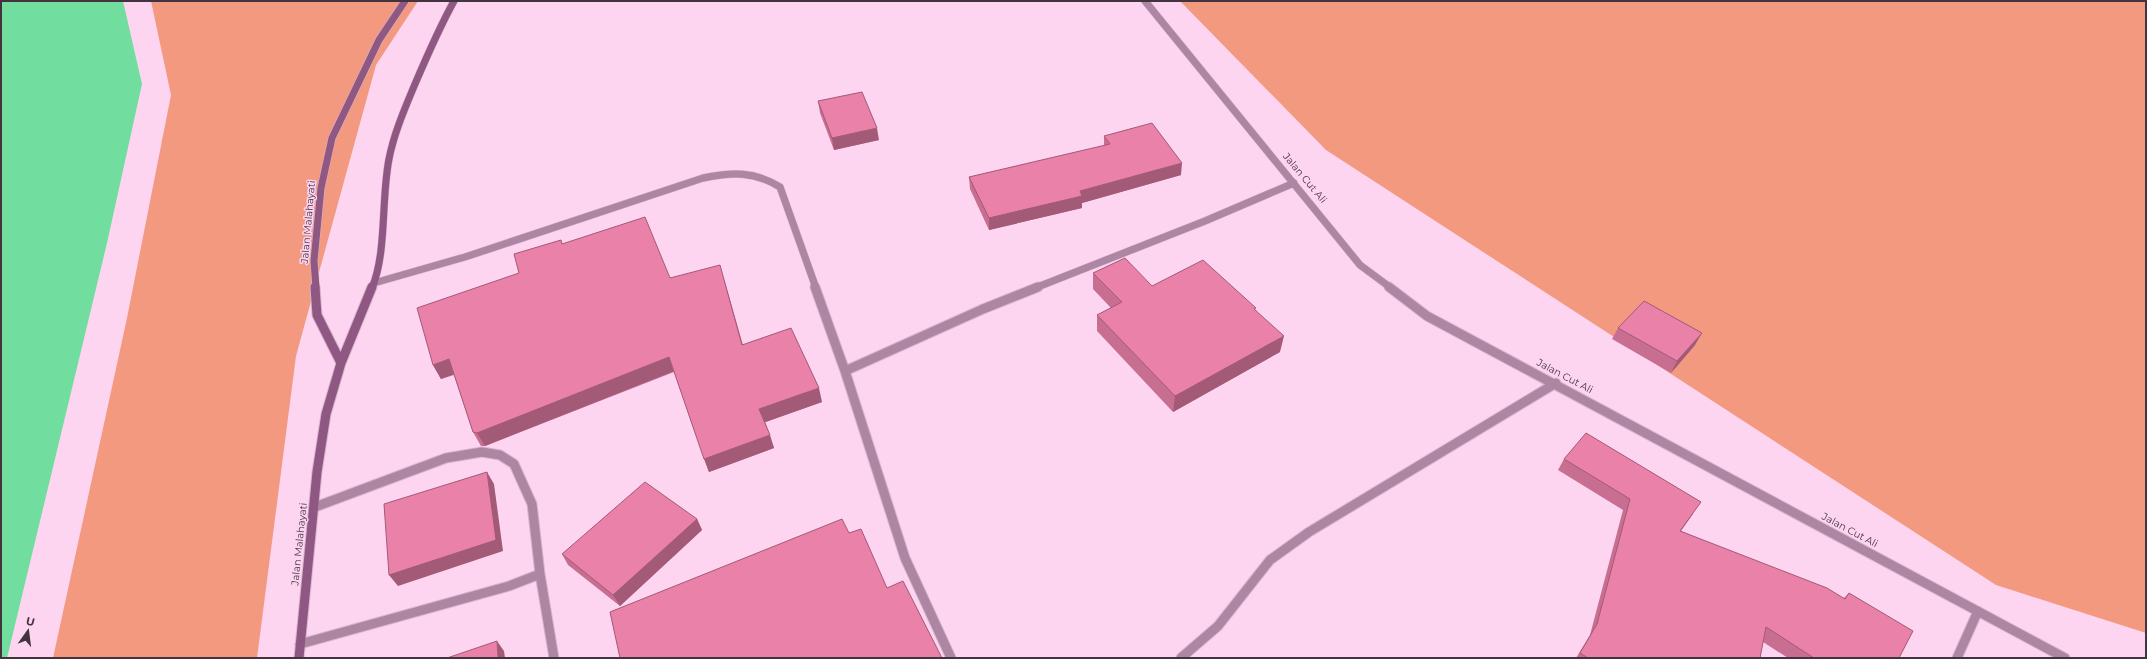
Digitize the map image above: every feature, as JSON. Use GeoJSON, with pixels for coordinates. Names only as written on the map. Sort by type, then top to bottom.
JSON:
{"type":"FeatureCollection","features":[{"type":"Feature","properties":{"kind":"main road","name":"Jalan Malahayati"},"geometry":{"type":"LineString","coordinates":[[341,363],[317,315],[314,261],[320,188],[332,138],[379,40],[405,1]]}},
{"type":"Feature","properties":{"kind":"main road","name":"Jalan Malahayati"},"geometry":{"type":"LineString","coordinates":[[299,658],[315,507],[317,472],[326,414],[341,363],[374,283],[380,252],[384,190],[389,157],[398,122],[440,26],[454,1]]}},
{"type":"Feature","properties":{"kind":"street","name":"Jalan Cut Ali"},"geometry":{"type":"LineString","coordinates":[[1145,1],[1360,265],[1427,316],[1556,383],[2065,658]]}},
{"type":"Feature","properties":{"kind":"street"},"geometry":{"type":"LineString","coordinates":[[374,283],[465,257],[703,178],[730,171],[751,173],[767,178],[780,187],[845,371],[905,558],[951,658]]}},
{"type":"Feature","properties":{"kind":"street"},"geometry":{"type":"LineString","coordinates":[[845,371],[983,309],[1205,221],[1294,183]]}},
{"type":"Feature","properties":{"kind":"street"},"geometry":{"type":"LineString","coordinates":[[1181,658],[1218,626],[1270,560],[1309,532],[1556,383]]}},
{"type":"Feature","properties":{"kind":"street"},"geometry":{"type":"LineString","coordinates":[[315,507],[446,458],[482,452],[500,455],[514,464],[532,504],[540,574],[554,658]]}},
{"type":"Feature","properties":{"kind":"street"},"geometry":{"type":"LineString","coordinates":[[300,644],[509,586],[540,574]]}},
{"type":"Feature","properties":{"kind":"street"},"geometry":{"type":"LineString","coordinates":[[1956,658],[1978,611]]}},
{"type":"Feature","properties":{"kind":"shaded area"},"geometry":{"type":"Polygon","coordinates":[[[1,1],[123,1],[142,84],[107,243],[7,658],[1,658],[1,1]]]}},
{"type":"Feature","properties":{"kind":"shaded area"},"geometry":{"type":"Polygon","coordinates":[[[151,1],[418,1],[376,65],[296,356],[257,658],[53,658],[127,318],[171,95],[151,1]]]}},
{"type":"Feature","properties":{"kind":"shaded area"},"geometry":{"type":"Polygon","coordinates":[[[1180,1],[2146,1],[2146,633],[1996,585],[1326,150],[1180,1]]]}},
{"type":"Feature","properties":{"kind":"building"},"geometry":{"type":"Polygon","coordinates":[[[862,92],[877,128],[832,138],[818,101],[862,92]]]}},
{"type":"Feature","properties":{"kind":"building"},"geometry":{"type":"Polygon","coordinates":[[[1152,123],[1182,163],[1080,191],[1082,196],[989,218],[969,177],[1110,144],[1104,136],[1152,123]]]}},
{"type":"Feature","properties":{"kind":"building"},"geometry":{"type":"Polygon","coordinates":[[[645,217],[670,278],[720,265],[742,345],[791,328],[819,388],[759,409],[770,435],[704,459],[669,357],[477,433],[473,432],[449,359],[433,365],[417,308],[519,273],[514,254],[561,240],[562,244],[645,217]]]}},
{"type":"Feature","properties":{"kind":"building"},"geometry":{"type":"Polygon","coordinates":[[[1125,258],[1152,286],[1203,260],[1256,308],[1254,309],[1284,336],[1175,396],[1097,315],[1122,302],[1093,273],[1125,258]]]}},
{"type":"Feature","properties":{"kind":"building"},"geometry":{"type":"Polygon","coordinates":[[[1644,301],[1702,333],[1677,361],[1618,328],[1644,301]]]}},
{"type":"Feature","properties":{"kind":"building"},"geometry":{"type":"Polygon","coordinates":[[[1586,433],[1701,502],[1680,531],[1827,588],[1845,599],[1849,593],[1913,631],[1899,658],[1814,658],[1766,627],[1760,658],[1588,658],[1580,653],[1597,624],[1630,499],[1564,459],[1586,433]]]}},
{"type":"Feature","properties":{"kind":"building"},"geometry":{"type":"Polygon","coordinates":[[[487,472],[496,540],[389,575],[384,504],[487,472]]]}},
{"type":"Feature","properties":{"kind":"building"},"geometry":{"type":"Polygon","coordinates":[[[645,482],[697,519],[613,595],[562,554],[645,482]]]}},
{"type":"Feature","properties":{"kind":"building"},"geometry":{"type":"Polygon","coordinates":[[[842,519],[849,533],[861,529],[887,588],[903,581],[942,658],[620,658],[610,612],[842,519]]]}},
{"type":"Feature","properties":{"kind":"building"},"geometry":{"type":"Polygon","coordinates":[[[497,641],[498,658],[447,658],[497,641]]]}}]}
